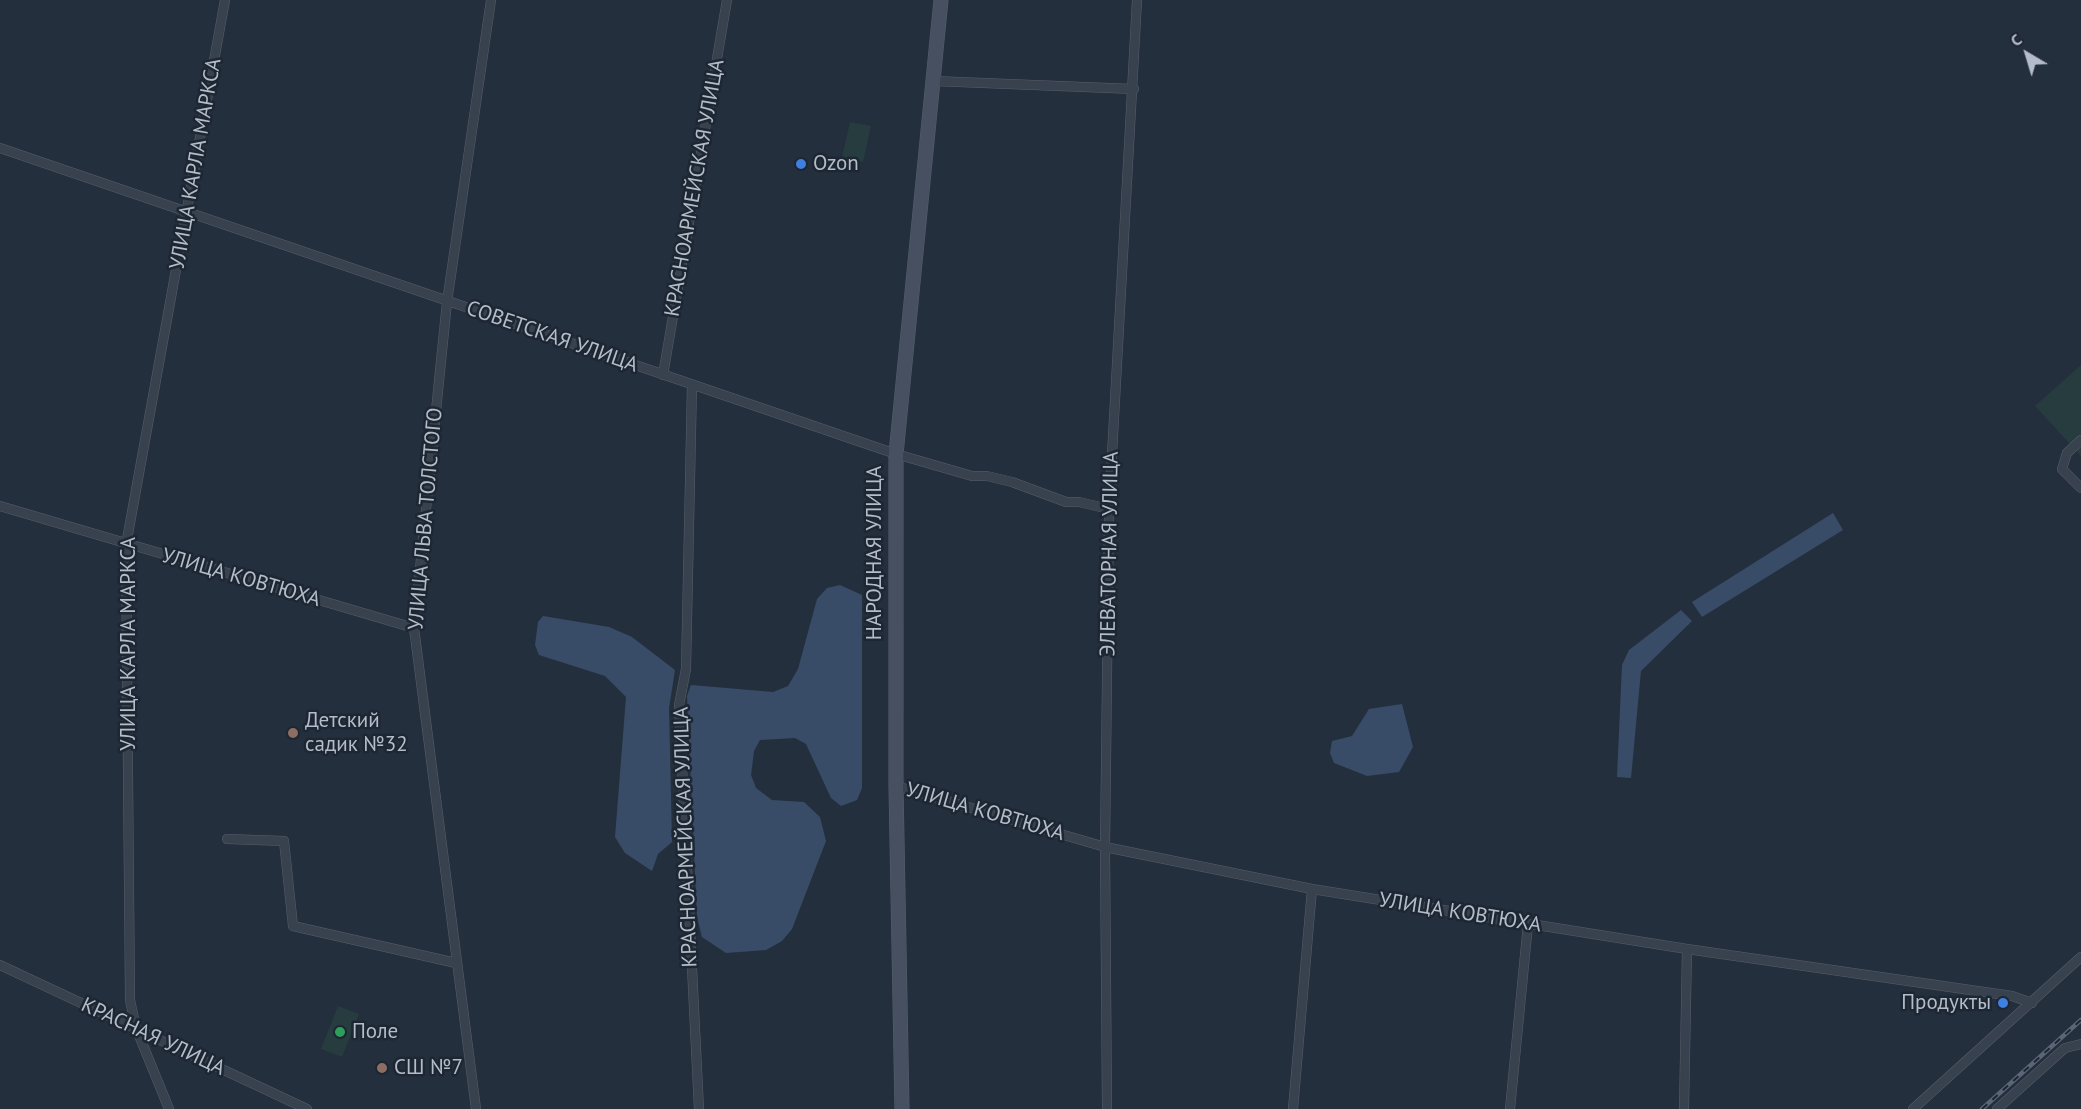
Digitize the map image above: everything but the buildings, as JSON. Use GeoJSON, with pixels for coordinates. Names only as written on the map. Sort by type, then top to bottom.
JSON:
{"type":"FeatureCollection","features":[{"type":"Feature","properties":{"kind":"main road","name":"НАРОДНАЯ УЛИЦА"},"geometry":{"type":"LineString","coordinates":[[902,1109],[896,786],[896,454],[941,0]]}},
{"type":"Feature","properties":{"kind":"street","name":"УЛИЦА КАРЛА МАРКСА"},"geometry":{"type":"LineString","coordinates":[[169,1109],[136,1028],[130,1000],[126,545],[225,0]]}},
{"type":"Feature","properties":{"kind":"street","name":"УЛИЦА ЛЬВА ТОЛСТОГО"},"geometry":{"type":"LineString","coordinates":[[476,1109],[414,628],[447,302],[491,0]]}},
{"type":"Feature","properties":{"kind":"street","name":"КРАСНОАРМЕЙСКАЯ УЛИЦА"},"geometry":{"type":"LineString","coordinates":[[663,375],[727,0]]}},
{"type":"Feature","properties":{"kind":"street","name":"ЭЛЕВАТОРНАЯ УЛИЦА"},"geometry":{"type":"LineString","coordinates":[[1107,1109],[1105,847],[1108,509],[1134,89],[1137,0]]}},
{"type":"Feature","properties":{"kind":"street"},"geometry":{"type":"LineString","coordinates":[[933,81],[1134,89]]}},
{"type":"Feature","properties":{"kind":"street","name":"СОВЕТСКАЯ УЛИЦА"},"geometry":{"type":"LineString","coordinates":[[0,148],[896,454],[972,476],[987,476],[1012,482],[1066,502],[1079,502],[1108,509]]}},
{"type":"Feature","properties":{"kind":"street","name":"КРАСНОАРМЕЙСКАЯ УЛИЦА"},"geometry":{"type":"LineString","coordinates":[[692,385],[686,669],[679,705],[699,1109]]}},
{"type":"Feature","properties":{"kind":"street"},"geometry":{"type":"LineString","coordinates":[[2081,440],[2067,453],[2062,469],[2081,488]]}},
{"type":"Feature","properties":{"kind":"street","name":"УЛИЦА КОВТЮХА"},"geometry":{"type":"LineString","coordinates":[[0,506],[414,628]]}},
{"type":"Feature","properties":{"kind":"street","name":"УЛИЦА КОВТЮХА"},"geometry":{"type":"LineString","coordinates":[[896,786],[1105,847],[1312,889],[1687,949],[2013,996],[2032,1003]]}},
{"type":"Feature","properties":{"kind":"street"},"geometry":{"type":"LineString","coordinates":[[227,839],[284,841],[293,926],[456,963]]}},
{"type":"Feature","properties":{"kind":"street"},"geometry":{"type":"LineString","coordinates":[[1293,1109],[1312,889]]}},
{"type":"Feature","properties":{"kind":"street"},"geometry":{"type":"LineString","coordinates":[[1510,1109],[1528,924]]}},
{"type":"Feature","properties":{"kind":"street"},"geometry":{"type":"LineString","coordinates":[[1684,1109],[1687,949]]}},
{"type":"Feature","properties":{"kind":"street"},"geometry":{"type":"LineString","coordinates":[[1913,1109],[2081,957]]}},
{"type":"Feature","properties":{"kind":"street","name":"КРАСНАЯ УЛИЦА"},"geometry":{"type":"LineString","coordinates":[[0,965],[307,1109]]}},
{"type":"Feature","properties":{"kind":"street"},"geometry":{"type":"LineString","coordinates":[[1997,1109],[2065,1048],[2081,1044]]}},
{"type":"Feature","properties":{"kind":"green space"},"geometry":{"type":"Polygon","coordinates":[[[850,122],[871,126],[863,162],[842,158],[850,122]]]}},
{"type":"Feature","properties":{"kind":"green space"},"geometry":{"type":"Polygon","coordinates":[[[2081,365],[2081,456],[2035,406],[2081,365]]]}},
{"type":"Feature","properties":{"kind":"green space","name":"Поле"},"geometry":{"type":"Polygon","coordinates":[[[338,1006],[359,1014],[342,1057],[321,1049],[338,1006]]]}},
{"type":"Feature","properties":{"kind":"water"},"geometry":{"type":"Polygon","coordinates":[[[1833,513],[1843,530],[1702,617],[1692,602],[1833,513]]]}},
{"type":"Feature","properties":{"kind":"water"},"geometry":{"type":"Polygon","coordinates":[[[840,585],[862,595],[862,788],[857,800],[841,806],[831,798],[806,744],[795,738],[760,740],[754,751],[751,775],[756,788],[772,800],[804,802],[820,817],[826,841],[792,929],[782,941],[766,950],[726,953],[702,937],[697,917],[687,696],[691,685],[773,692],[788,686],[798,669],[817,599],[827,588],[840,585]]]}},
{"type":"Feature","properties":{"kind":"water"},"geometry":{"type":"Polygon","coordinates":[[[1681,610],[1692,621],[1641,671],[1631,778],[1617,777],[1622,665],[1629,650],[1681,610]]]}},
{"type":"Feature","properties":{"kind":"water"},"geometry":{"type":"Polygon","coordinates":[[[543,616],[609,627],[632,637],[675,670],[669,708],[672,842],[658,854],[652,871],[625,853],[615,837],[626,697],[605,676],[539,655],[535,645],[538,622],[543,616]]]}},
{"type":"Feature","properties":{"kind":"water"},"geometry":{"type":"Polygon","coordinates":[[[1402,704],[1413,747],[1399,772],[1367,776],[1334,763],[1330,753],[1332,741],[1352,736],[1369,709],[1402,704]]]}},
{"type":"Feature","properties":{"kind":"railway"},"geometry":{"type":"LineString","coordinates":[[1982,1109],[2081,1020]]}},
{"type":"Feature","properties":{"kind":"place","name":"Ozon"},"geometry":{"type":"Point","coordinates":[801,164]}},
{"type":"Feature","properties":{"kind":"place","name":"Детский садик №32"},"geometry":{"type":"Point","coordinates":[293,733]}},
{"type":"Feature","properties":{"kind":"place","name":"Продукты"},"geometry":{"type":"Point","coordinates":[2003,1003]}},
{"type":"Feature","properties":{"kind":"place","name":"Поле"},"geometry":{"type":"Point","coordinates":[340,1032]}},
{"type":"Feature","properties":{"kind":"place","name":"СШ №7"},"geometry":{"type":"Point","coordinates":[382,1068]}}]}
